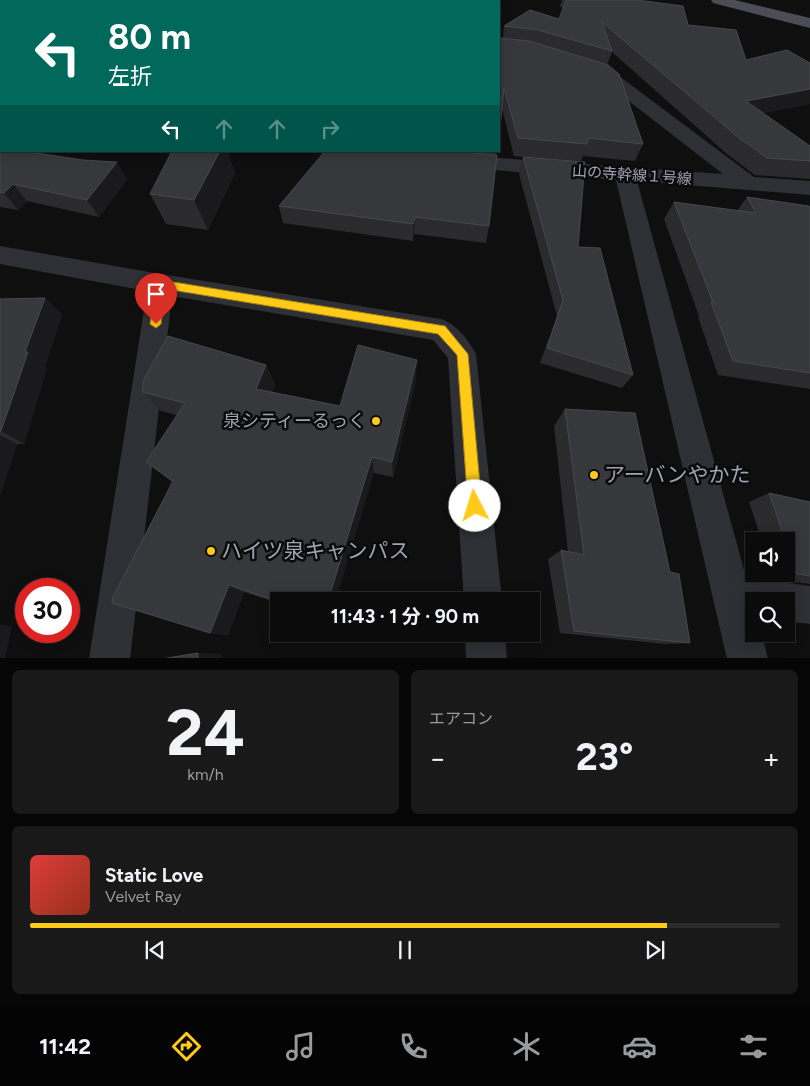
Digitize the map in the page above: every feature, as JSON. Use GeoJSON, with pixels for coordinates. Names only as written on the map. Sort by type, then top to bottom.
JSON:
{"type":"FeatureCollection","features":[{"type":"Feature","properties":{"kind":"main road"},"geometry":{"type":"LineString","coordinates":[[726,1],[810,23]]}},
{"type":"Feature","properties":{"kind":"street"},"geometry":{"type":"LineString","coordinates":[[572,65],[608,77],[748,183]]}},
{"type":"Feature","properties":{"kind":"street","name":"山の寺幹線１号線"},"geometry":{"type":"LineString","coordinates":[[441,160],[810,188]]}},
{"type":"Feature","properties":{"kind":"street"},"geometry":{"type":"LineString","coordinates":[[625,175],[748,658]]}},
{"type":"Feature","properties":{"kind":"street"},"geometry":{"type":"LineString","coordinates":[[0,255],[161,284],[441,330],[462,354],[482,592]]}},
{"type":"Feature","properties":{"kind":"street"},"geometry":{"type":"LineString","coordinates":[[109,658],[161,284]]}},
{"type":"Feature","properties":{"kind":"street"},"geometry":{"type":"LineString","coordinates":[[732,595],[745,597]]}},
{"type":"Feature","properties":{"kind":"street"},"geometry":{"type":"LineString","coordinates":[[795,603],[810,605]]}},
{"type":"Feature","properties":{"kind":"street"},"geometry":{"type":"LineString","coordinates":[[486,642],[487,658]]}},
{"type":"Feature","properties":{"kind":"building"},"geometry":{"type":"Polygon","coordinates":[[[566,0],[637,0],[683,6],[688,25],[736,30],[746,60],[787,50],[810,63],[810,89],[746,101],[810,146],[810,161],[767,158],[738,137],[602,22],[612,51],[538,30],[504,26],[530,10],[559,19],[566,0]]]}},
{"type":"Feature","properties":{"kind":"building"},"geometry":{"type":"Polygon","coordinates":[[[500,38],[529,41],[608,65],[619,74],[643,144],[588,138],[587,144],[518,138],[504,88],[500,127],[500,38]]]}},
{"type":"Feature","properties":{"kind":"building"},"geometry":{"type":"Polygon","coordinates":[[[0,152],[30,152],[83,160],[117,162],[87,200],[13,184],[4,193],[0,192],[0,152]]]}},
{"type":"Feature","properties":{"kind":"building"},"geometry":{"type":"Polygon","coordinates":[[[171,152],[219,152],[194,200],[150,194],[171,152]]]}},
{"type":"Feature","properties":{"kind":"building"},"geometry":{"type":"Polygon","coordinates":[[[324,152],[461,152],[497,155],[489,226],[415,217],[413,224],[279,206],[324,152]]]}},
{"type":"Feature","properties":{"kind":"building"},"geometry":{"type":"Polygon","coordinates":[[[523,157],[585,162],[578,247],[600,248],[633,375],[547,348],[563,300],[523,157]]]}},
{"type":"Feature","properties":{"kind":"building"},"geometry":{"type":"Polygon","coordinates":[[[747,197],[809,206],[810,208],[810,373],[733,361],[711,302],[713,302],[674,202],[756,213],[747,197]]]}},
{"type":"Feature","properties":{"kind":"building"},"geometry":{"type":"Polygon","coordinates":[[[45,298],[25,352],[28,352],[0,431],[0,299],[45,298]]]}},
{"type":"Feature","properties":{"kind":"building"},"geometry":{"type":"Polygon","coordinates":[[[168,336],[266,365],[256,389],[340,406],[358,345],[417,360],[392,462],[372,457],[331,592],[270,592],[270,599],[229,585],[210,633],[112,603],[113,597],[173,481],[146,462],[185,403],[142,392],[144,379],[168,336]]]}},
{"type":"Feature","properties":{"kind":"building"},"geometry":{"type":"Polygon","coordinates":[[[565,409],[635,413],[670,572],[679,574],[690,643],[574,631],[561,550],[584,555],[565,409]]]}},
{"type":"Feature","properties":{"kind":"building"},"geometry":{"type":"Polygon","coordinates":[[[769,493],[810,502],[810,576],[797,574],[795,568],[795,532],[782,532],[769,493]]]}},
{"type":"Feature","properties":{"kind":"building"},"geometry":{"type":"Polygon","coordinates":[[[198,653],[198,658],[167,658],[198,653]]]}},
{"type":"Feature","properties":{"kind":"place","name":"泉シティーるっく"},"geometry":{"type":"Point","coordinates":[376,421]}},
{"type":"Feature","properties":{"kind":"place","name":"アーバンやかた"},"geometry":{"type":"Point","coordinates":[594,475]}},
{"type":"Feature","properties":{"kind":"place","name":"ハイツ泉キャンパス"},"geometry":{"type":"Point","coordinates":[211,551]}},
{"type":"Feature","properties":{"kind":"route"},"geometry":{"type":"LineString","coordinates":[[156,324],[161,284],[441,330],[462,354],[475,506]]}}]}
